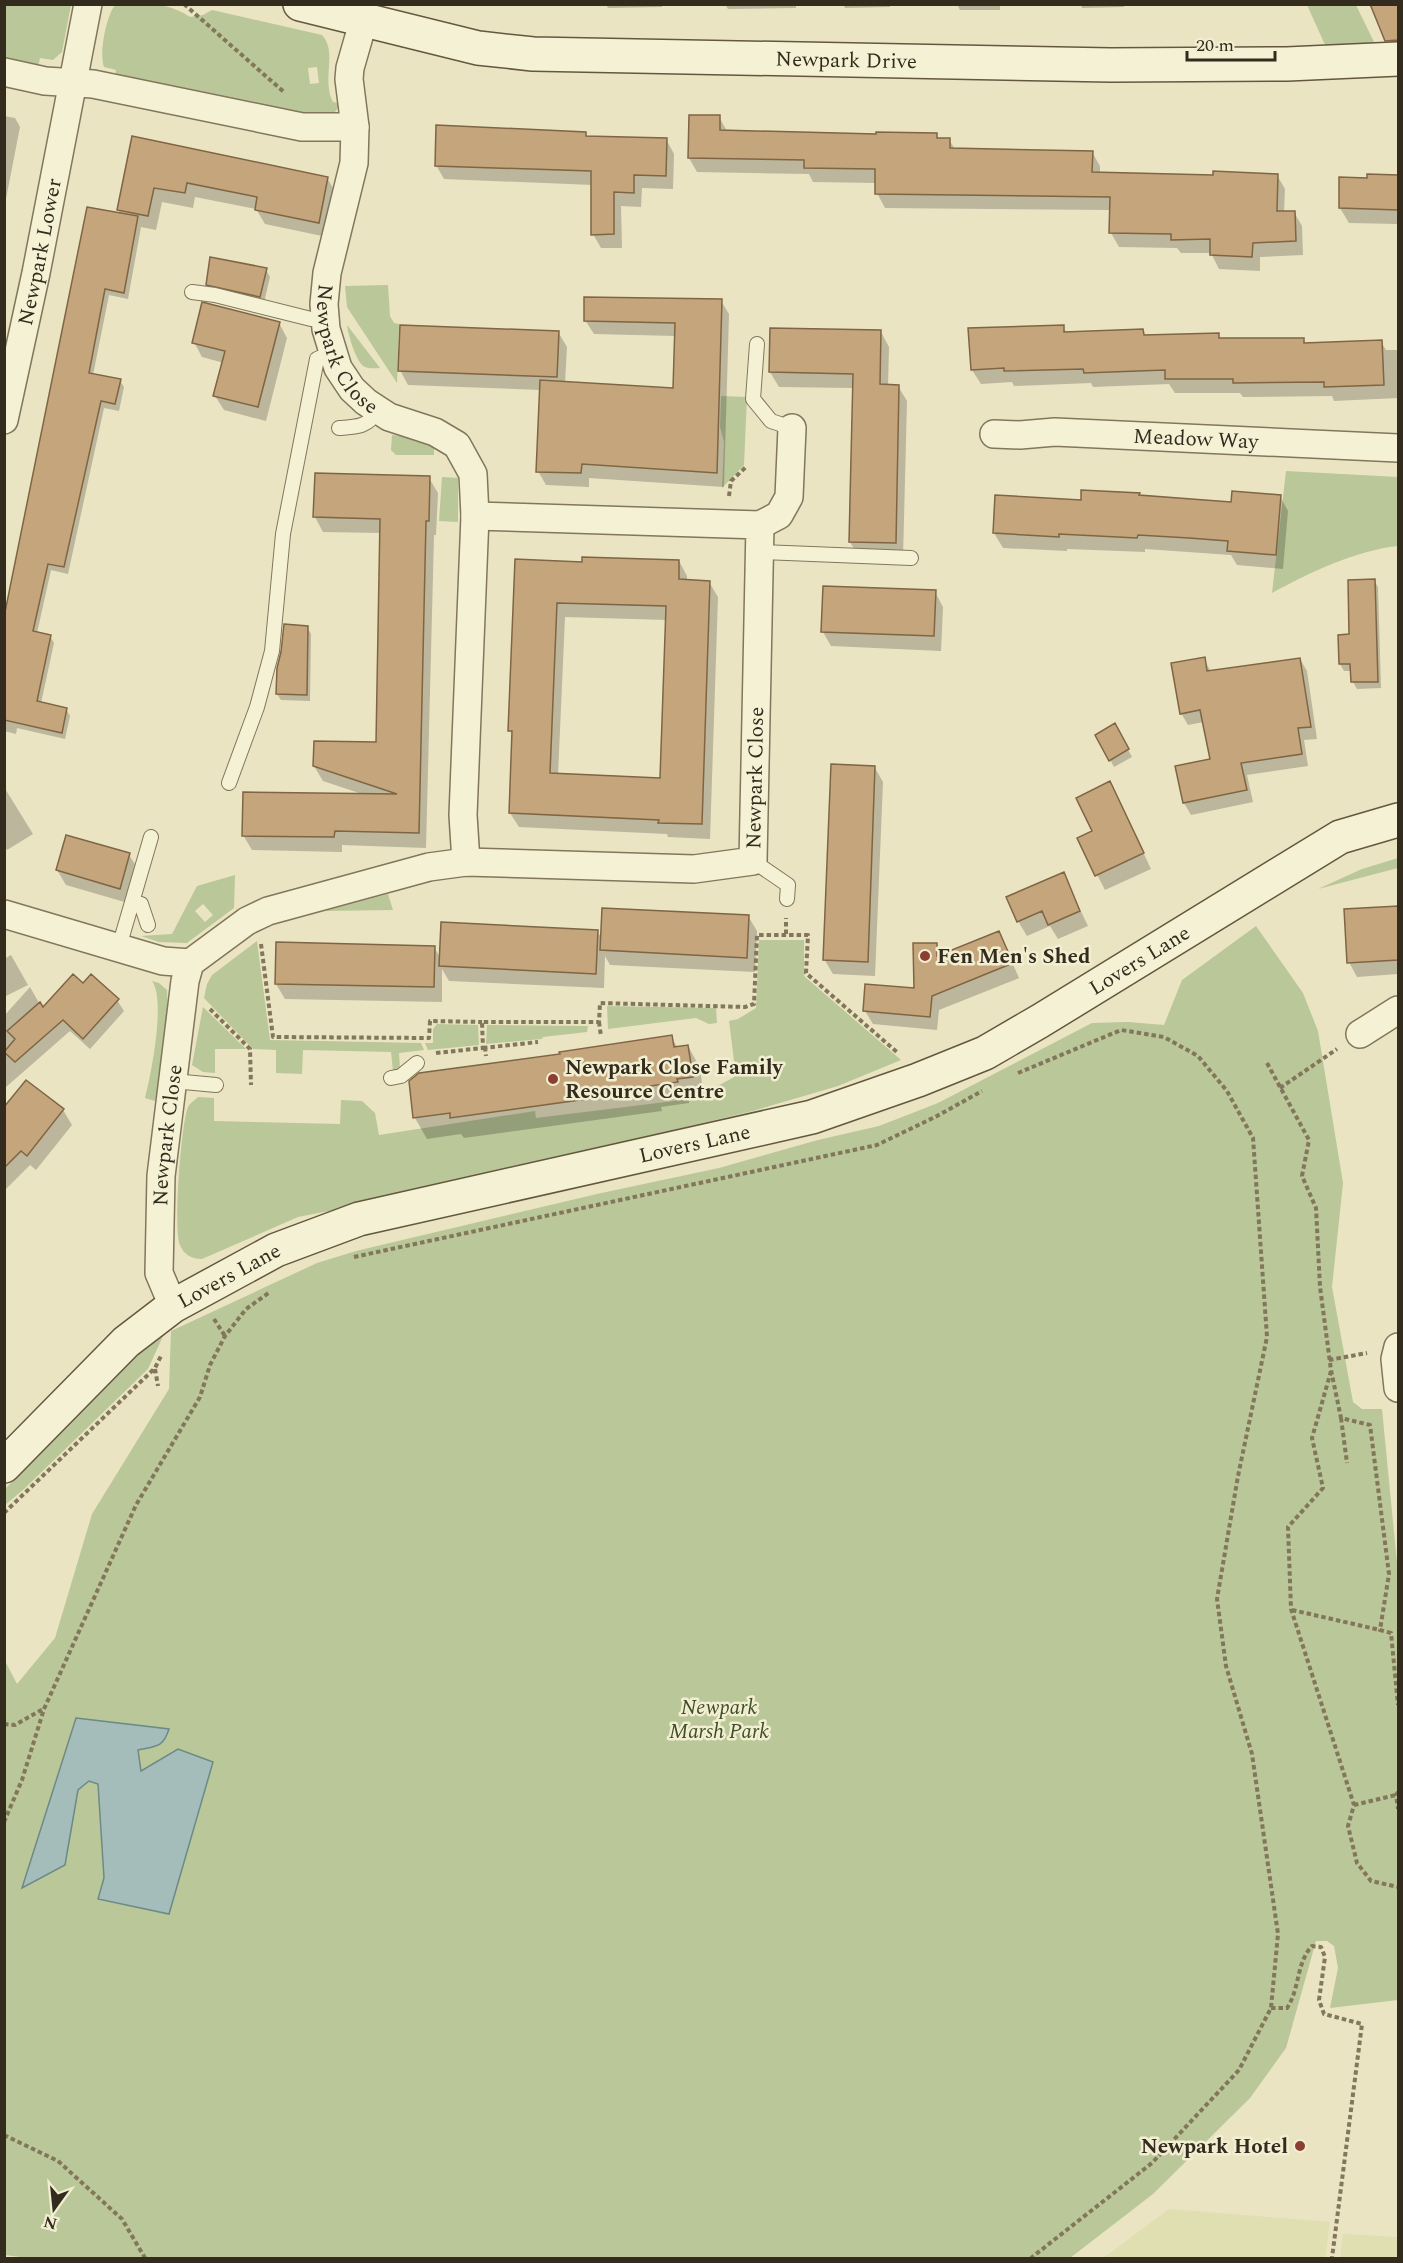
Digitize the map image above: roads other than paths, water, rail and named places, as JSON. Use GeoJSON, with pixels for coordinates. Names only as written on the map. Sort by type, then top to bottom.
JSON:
{"type":"FeatureCollection","features":[{"type":"Feature","properties":{"kind":"street","name":"Newpark Lower"},"geometry":{"type":"LineString","coordinates":[[4,420],[36,273],[88,4]]}},
{"type":"Feature","properties":{"kind":"street","name":"Newpark Drive"},"geometry":{"type":"LineString","coordinates":[[300,4],[478,48],[533,54],[1111,65],[1276,64],[1398,60]]}},
{"type":"Feature","properties":{"kind":"street","name":"Newpark Close"},"geometry":{"type":"LineString","coordinates":[[364,19],[349,79],[355,127],[354,163],[327,273],[325,319],[338,368],[352,389],[389,417],[435,432],[457,445],[473,474],[475,516],[463,803],[466,862]]}},
{"type":"Feature","properties":{"kind":"street"},"geometry":{"type":"LineString","coordinates":[[4,72],[45,81],[93,84],[302,127],[355,127]]}},
{"type":"Feature","properties":{"kind":"street"},"geometry":{"type":"LineString","coordinates":[[475,516],[760,525],[779,515],[789,497],[792,428]]}},
{"type":"Feature","properties":{"kind":"street","name":"Meadow Way"},"geometry":{"type":"LineString","coordinates":[[994,434],[1055,432],[1398,448]]}},
{"type":"Feature","properties":{"kind":"street","name":"Newpark Close"},"geometry":{"type":"LineString","coordinates":[[172,1306],[159,1273],[161,1176],[185,981],[190,963],[247,921],[268,911],[429,867],[466,862],[694,869],[753,861],[760,525]]}},
{"type":"Feature","properties":{"kind":"street","name":"Lovers Lane"},"geometry":{"type":"LineString","coordinates":[[4,1466],[126,1342],[172,1306],[276,1250],[359,1219],[812,1117],[918,1080],[985,1053],[1040,1022],[1195,924],[1340,837],[1398,820]]}},
{"type":"Feature","properties":{"kind":"street"},"geometry":{"type":"LineString","coordinates":[[4,914],[163,961],[190,963]]}},
{"type":"Feature","properties":{"kind":"street"},"geometry":{"type":"LineString","coordinates":[[1360,1034],[1398,1010]]}},
{"type":"Feature","properties":{"kind":"street"},"geometry":{"type":"LineString","coordinates":[[1398,1347],[1395,1359],[1398,1388]]}},
{"type":"Feature","properties":{"kind":"lane"},"geometry":{"type":"LineString","coordinates":[[192,292],[215,295],[311,319],[325,319]]}},
{"type":"Feature","properties":{"kind":"lane"},"geometry":{"type":"LineString","coordinates":[[757,344],[753,399],[771,421],[792,428]]}},
{"type":"Feature","properties":{"kind":"lane"},"geometry":{"type":"LineString","coordinates":[[229,783],[257,707],[273,651],[283,534],[317,359],[333,352]]}},
{"type":"Feature","properties":{"kind":"lane"},"geometry":{"type":"LineString","coordinates":[[339,428],[363,427],[374,418],[378,410]]}},
{"type":"Feature","properties":{"kind":"lane"},"geometry":{"type":"LineString","coordinates":[[760,552],[911,558]]}},
{"type":"Feature","properties":{"kind":"lane"},"geometry":{"type":"LineString","coordinates":[[119,947],[151,837]]}},
{"type":"Feature","properties":{"kind":"lane"},"geometry":{"type":"LineString","coordinates":[[753,861],[788,885],[787,899]]}},
{"type":"Feature","properties":{"kind":"lane"},"geometry":{"type":"LineString","coordinates":[[133,902],[141,904],[148,925]]}},
{"type":"Feature","properties":{"kind":"lane"},"geometry":{"type":"LineString","coordinates":[[390,1077],[401,1076],[417,1063]]}},
{"type":"Feature","properties":{"kind":"lane"},"geometry":{"type":"LineString","coordinates":[[173,1081],[216,1084]]}},
{"type":"Feature","properties":{"kind":"water"},"geometry":{"type":"Polygon","coordinates":[[[76,1718],[169,1729],[161,1743],[138,1750],[141,1771],[178,1749],[213,1762],[169,1914],[98,1899],[104,1878],[98,1784],[89,1781],[78,1790],[65,1865],[22,1888],[76,1718]]]}},
{"type":"Feature","properties":{"kind":"place","name":"Fen Men's Shed"},"geometry":{"type":"Point","coordinates":[925,956]}},
{"type":"Feature","properties":{"kind":"place","name":"Newpark Close Family Resource Centre"},"geometry":{"type":"Point","coordinates":[553,1079]}},
{"type":"Feature","properties":{"kind":"place","name":"Newpark Hotel"},"geometry":{"type":"Point","coordinates":[1300,2146]}},
{"type":"Feature","properties":{"kind":"park label","name":"Newpark Marsh Park"},"geometry":{"type":"Point","coordinates":[719,1719]}}]}
